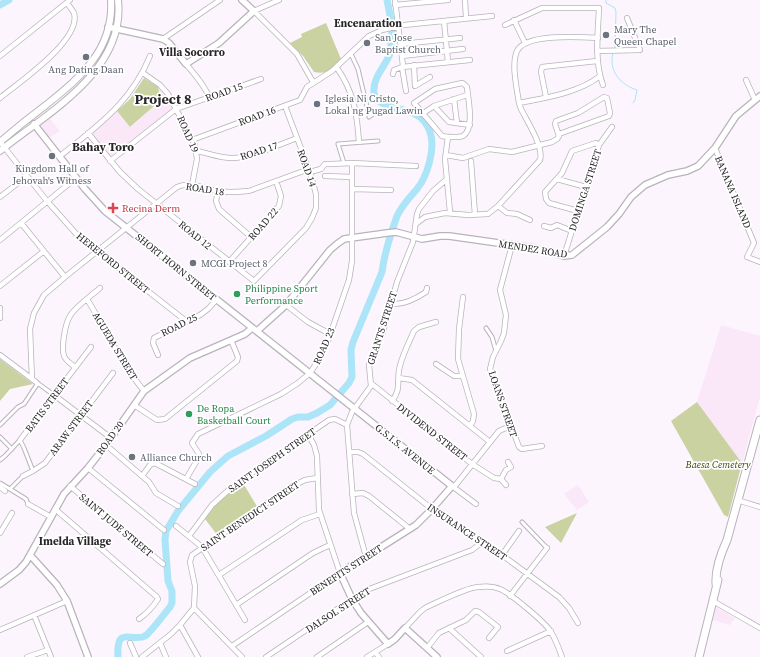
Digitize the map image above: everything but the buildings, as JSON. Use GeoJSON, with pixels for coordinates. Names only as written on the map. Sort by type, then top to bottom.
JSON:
{"type":"FeatureCollection","features":[{"type":"Feature","properties":{"kind":"main road"},"geometry":{"type":"LineString","coordinates":[[0,142],[68,87],[84,72],[96,57],[101,48],[108,27],[111,11],[111,0]]}},
{"type":"Feature","properties":{"kind":"main road"},"geometry":{"type":"LineString","coordinates":[[2,149],[89,79],[106,56],[116,29],[118,0]]}},
{"type":"Feature","properties":{"kind":"main road"},"geometry":{"type":"LineString","coordinates":[[699,657],[713,601],[722,549],[727,540],[737,500],[759,429],[760,420]]}},
{"type":"Feature","properties":{"kind":"street"},"geometry":{"type":"LineString","coordinates":[[163,39],[220,0]]}},
{"type":"Feature","properties":{"kind":"street"},"geometry":{"type":"LineString","coordinates":[[242,0],[298,56],[313,82],[337,68],[372,34],[388,28],[492,16]]}},
{"type":"Feature","properties":{"kind":"street"},"geometry":{"type":"LineString","coordinates":[[186,64],[219,43],[254,11],[279,0]]}},
{"type":"Feature","properties":{"kind":"street"},"geometry":{"type":"LineString","coordinates":[[406,91],[395,2],[448,0]]}},
{"type":"Feature","properties":{"kind":"street"},"geometry":{"type":"LineString","coordinates":[[465,0],[466,18]]}},
{"type":"Feature","properties":{"kind":"street"},"geometry":{"type":"LineString","coordinates":[[0,56],[68,1],[74,17],[71,31],[62,46],[0,98]]}},
{"type":"Feature","properties":{"kind":"street"},"geometry":{"type":"LineString","coordinates":[[505,25],[547,7],[599,8],[597,61],[603,85]]}},
{"type":"Feature","properties":{"kind":"street"},"geometry":{"type":"LineString","coordinates":[[597,51],[640,50],[627,18]]}},
{"type":"Feature","properties":{"kind":"street"},"geometry":{"type":"LineString","coordinates":[[514,20],[525,43]]}},
{"type":"Feature","properties":{"kind":"street"},"geometry":{"type":"LineString","coordinates":[[444,21],[448,62]]}},
{"type":"Feature","properties":{"kind":"street"},"geometry":{"type":"LineString","coordinates":[[108,27],[163,39],[169,43],[205,87],[209,97]]}},
{"type":"Feature","properties":{"kind":"street"},"geometry":{"type":"LineString","coordinates":[[417,223],[425,217],[450,212],[475,215],[488,214],[498,206],[540,160],[541,155],[539,145],[519,103],[515,58],[520,46],[525,43],[549,37],[598,38]]}},
{"type":"Feature","properties":{"kind":"street"},"geometry":{"type":"LineString","coordinates":[[401,44],[460,38]]}},
{"type":"Feature","properties":{"kind":"street"},"geometry":{"type":"LineString","coordinates":[[402,56],[463,50]]}},
{"type":"Feature","properties":{"kind":"street"},"geometry":{"type":"LineString","coordinates":[[351,54],[356,64],[368,111],[370,111],[372,115],[369,117]]}},
{"type":"Feature","properties":{"kind":"street"},"geometry":{"type":"LineString","coordinates":[[59,157],[116,110],[138,81],[150,56]]}},
{"type":"Feature","properties":{"kind":"street"},"geometry":{"type":"LineString","coordinates":[[393,74],[394,70],[403,66],[470,60]]}},
{"type":"Feature","properties":{"kind":"street"},"geometry":{"type":"LineString","coordinates":[[546,98],[541,72],[542,67],[597,61]]}},
{"type":"Feature","properties":{"kind":"street"},"geometry":{"type":"LineString","coordinates":[[414,65],[415,86],[430,77]]}},
{"type":"Feature","properties":{"kind":"street"},"geometry":{"type":"LineString","coordinates":[[337,68],[346,83],[356,109],[359,142]]}},
{"type":"Feature","properties":{"kind":"street","name":"ROAD 19"},"geometry":{"type":"LineString","coordinates":[[143,73],[164,89],[197,150],[198,159],[192,185]]}},
{"type":"Feature","properties":{"kind":"street"},"geometry":{"type":"LineString","coordinates":[[519,103],[546,98],[573,90],[594,81],[600,76]]}},
{"type":"Feature","properties":{"kind":"street","name":"ROAD 15"},"geometry":{"type":"LineString","coordinates":[[110,161],[176,109],[261,79]]}},
{"type":"Feature","properties":{"kind":"street"},"geometry":{"type":"LineString","coordinates":[[746,80],[757,98]]}},
{"type":"Feature","properties":{"kind":"street","name":"ROAD 16"},"geometry":{"type":"LineString","coordinates":[[192,140],[301,99],[304,90],[313,82]]}},
{"type":"Feature","properties":{"kind":"street"},"geometry":{"type":"LineString","coordinates":[[464,84],[467,87],[468,95],[470,124],[467,132],[463,136],[442,136],[414,106],[414,102],[435,89],[464,84]]}},
{"type":"Feature","properties":{"kind":"street"},"geometry":{"type":"LineString","coordinates":[[422,114],[434,106],[468,95]]}},
{"type":"Feature","properties":{"kind":"street"},"geometry":{"type":"LineString","coordinates":[[446,155],[463,158],[489,149],[512,152],[556,140],[559,134],[609,116],[610,113],[606,98],[578,113],[557,120],[555,124],[559,134]]}},
{"type":"Feature","properties":{"kind":"street","name":"MENDEZ ROAD"},"geometry":{"type":"LineString","coordinates":[[387,233],[396,232],[422,239],[445,236],[539,249],[564,256],[570,256],[607,227],[619,214],[631,197],[644,185],[668,175],[691,170],[704,161],[736,116],[757,98]]}},
{"type":"Feature","properties":{"kind":"street"},"geometry":{"type":"LineString","coordinates":[[454,99],[457,123]]}},
{"type":"Feature","properties":{"kind":"street","name":"ROAD 14"},"geometry":{"type":"LineString","coordinates":[[254,282],[306,228],[312,218],[317,201],[309,170],[285,106]]}},
{"type":"Feature","properties":{"kind":"street"},"geometry":{"type":"LineString","coordinates":[[434,106],[449,122],[470,124]]}},
{"type":"Feature","properties":{"kind":"street","name":"SHORT HORN STREET"},"geometry":{"type":"LineString","coordinates":[[34,124],[99,205],[335,393]]}},
{"type":"Feature","properties":{"kind":"street","name":"DOMINGA STREET"},"geometry":{"type":"LineString","coordinates":[[564,256],[599,145],[612,127]]}},
{"type":"Feature","properties":{"kind":"street","name":"ROAD 12"},"geometry":{"type":"LineString","coordinates":[[88,134],[122,174],[254,282]]}},
{"type":"Feature","properties":{"kind":"street"},"geometry":{"type":"LineString","coordinates":[[448,137],[446,180],[450,212]]}},
{"type":"Feature","properties":{"kind":"street","name":"ROAD 17"},"geometry":{"type":"LineString","coordinates":[[197,150],[227,158],[238,158],[254,154],[297,138]]}},
{"type":"Feature","properties":{"kind":"street"},"geometry":{"type":"LineString","coordinates":[[344,163],[338,144],[378,141]]}},
{"type":"Feature","properties":{"kind":"street","name":"HEREFORD STREET"},"geometry":{"type":"LineString","coordinates":[[0,142],[2,149],[79,237],[186,321]]}},
{"type":"Feature","properties":{"kind":"street"},"geometry":{"type":"LineString","coordinates":[[578,212],[549,202],[546,199],[545,192],[562,173],[572,151],[596,143],[599,145]]}},
{"type":"Feature","properties":{"kind":"street","name":"BANANA ISLAND"},"geometry":{"type":"LineString","coordinates":[[714,148],[754,243],[747,257],[760,262]]}},
{"type":"Feature","properties":{"kind":"street"},"geometry":{"type":"LineString","coordinates":[[471,161],[475,215]]}},
{"type":"Feature","properties":{"kind":"street","name":"ROAD 18"},"geometry":{"type":"LineString","coordinates":[[32,379],[30,342],[32,320],[44,295],[176,187],[192,185],[218,191],[249,191],[309,170],[320,169],[326,164],[352,163],[416,166]]}},
{"type":"Feature","properties":{"kind":"street","name":"ROAD 23"},"geometry":{"type":"LineString","coordinates":[[186,479],[199,457],[199,454],[192,443],[198,434],[277,396],[298,383],[310,373],[320,358],[330,334],[350,273],[352,237],[352,163]]}},
{"type":"Feature","properties":{"kind":"street"},"geometry":{"type":"LineString","coordinates":[[0,197],[27,176]]}},
{"type":"Feature","properties":{"kind":"street"},"geometry":{"type":"LineString","coordinates":[[325,176],[352,177]]}},
{"type":"Feature","properties":{"kind":"street"},"geometry":{"type":"LineString","coordinates":[[0,240],[76,178]]}},
{"type":"Feature","properties":{"kind":"street"},"geometry":{"type":"LineString","coordinates":[[557,179],[586,187]]}},
{"type":"Feature","properties":{"kind":"street"},"geometry":{"type":"LineString","coordinates":[[425,217],[419,210],[433,190],[446,180]]}},
{"type":"Feature","properties":{"kind":"street","name":"ROAD 22"},"geometry":{"type":"LineString","coordinates":[[229,262],[280,203],[281,196],[276,181]]}},
{"type":"Feature","properties":{"kind":"street"},"geometry":{"type":"LineString","coordinates":[[352,189],[391,190]]}},
{"type":"Feature","properties":{"kind":"street"},"geometry":{"type":"LineString","coordinates":[[218,191],[216,201],[219,209],[251,237]]}},
{"type":"Feature","properties":{"kind":"street"},"geometry":{"type":"LineString","coordinates":[[498,206],[507,213],[517,214],[530,220]]}},
{"type":"Feature","properties":{"kind":"street","name":"GRANTS STREET"},"geometry":{"type":"LineString","coordinates":[[372,384],[369,365],[383,332],[397,282],[414,238],[419,210]]}},
{"type":"Feature","properties":{"kind":"street"},"geometry":{"type":"LineString","coordinates":[[21,222],[65,277]]}},
{"type":"Feature","properties":{"kind":"street"},"geometry":{"type":"LineString","coordinates":[[544,226],[552,228],[557,225],[572,231]]}},
{"type":"Feature","properties":{"kind":"street","name":"ROAD 20"},"geometry":{"type":"LineString","coordinates":[[0,584],[19,570],[26,562],[61,498],[70,486],[88,468],[144,392],[166,374],[190,358],[245,334],[286,306],[333,247],[341,241],[352,237],[387,233]]}},
{"type":"Feature","properties":{"kind":"street","name":"LOANS STREET"},"geometry":{"type":"LineString","coordinates":[[512,245],[500,290],[506,315],[504,333],[491,363],[491,374],[520,449],[542,446]]}},
{"type":"Feature","properties":{"kind":"street"},"geometry":{"type":"LineString","coordinates":[[0,286],[44,251]]}},
{"type":"Feature","properties":{"kind":"street"},"geometry":{"type":"LineString","coordinates":[[75,367],[66,360],[64,356],[64,336],[70,316],[100,288]]}},
{"type":"Feature","properties":{"kind":"street"},"geometry":{"type":"LineString","coordinates":[[392,304],[405,302],[427,291]]}},
{"type":"Feature","properties":{"kind":"street"},"geometry":{"type":"LineString","coordinates":[[463,297],[459,329],[458,359],[474,414],[473,421],[470,426]]}},
{"type":"Feature","properties":{"kind":"street","name":"AGUEDA STREET"},"geometry":{"type":"LineString","coordinates":[[87,299],[126,367],[144,392]]}},
{"type":"Feature","properties":{"kind":"street","name":"ROAD 25"},"geometry":{"type":"LineString","coordinates":[[158,354],[153,343],[154,338],[205,312],[217,300]]}},
{"type":"Feature","properties":{"kind":"street"},"geometry":{"type":"LineString","coordinates":[[286,306],[308,322],[330,334]]}},
{"type":"Feature","properties":{"kind":"street"},"geometry":{"type":"LineString","coordinates":[[0,308],[0,317]]}},
{"type":"Feature","properties":{"kind":"street"},"geometry":{"type":"LineString","coordinates":[[392,401],[398,392],[399,371],[414,331],[419,327],[436,322]]}},
{"type":"Feature","properties":{"kind":"street"},"geometry":{"type":"LineString","coordinates":[[486,328],[492,337],[496,351]]}},
{"type":"Feature","properties":{"kind":"street"},"geometry":{"type":"LineString","coordinates":[[134,405],[157,420],[165,419],[237,361],[238,356],[231,340]]}},
{"type":"Feature","properties":{"kind":"street","name":"BATIS STREET"},"geometry":{"type":"LineString","coordinates":[[0,460],[20,440],[91,346]]}},
{"type":"Feature","properties":{"kind":"street"},"geometry":{"type":"LineString","coordinates":[[0,355],[111,438]]}},
{"type":"Feature","properties":{"kind":"street"},"geometry":{"type":"LineString","coordinates":[[436,364],[454,376],[463,376]]}},
{"type":"Feature","properties":{"kind":"street","name":"ARAW STREET"},"geometry":{"type":"LineString","coordinates":[[23,476],[45,463],[112,373]]}},
{"type":"Feature","properties":{"kind":"street"},"geometry":{"type":"LineString","coordinates":[[399,378],[412,380],[490,442]]}},
{"type":"Feature","properties":{"kind":"street"},"geometry":{"type":"LineString","coordinates":[[0,425],[24,404],[37,383]]}},
{"type":"Feature","properties":{"kind":"street"},"geometry":{"type":"LineString","coordinates":[[366,557],[355,519],[347,425],[355,409],[372,384]]}},
{"type":"Feature","properties":{"kind":"street","name":"DIVIDEND STREET"},"geometry":{"type":"LineString","coordinates":[[372,384],[472,464],[494,478],[501,479]]}},
{"type":"Feature","properties":{"kind":"street","name":"G.S.I.S. AVENUE"},"geometry":{"type":"LineString","coordinates":[[335,393],[476,504]]}},
{"type":"Feature","properties":{"kind":"street","name":"SAINT JOSEPH STREET"},"geometry":{"type":"LineString","coordinates":[[189,536],[211,507],[233,486],[330,420],[335,419],[347,425]]}},
{"type":"Feature","properties":{"kind":"street","name":"BENEFITS STREET"},"geometry":{"type":"LineString","coordinates":[[232,646],[340,573],[410,529],[420,521],[453,487],[500,430],[510,426]]}},
{"type":"Feature","properties":{"kind":"street"},"geometry":{"type":"LineString","coordinates":[[308,434],[314,445],[317,456],[320,514],[340,573],[352,599],[368,622],[388,644]]}},
{"type":"Feature","properties":{"kind":"street"},"geometry":{"type":"LineString","coordinates":[[0,437],[12,449]]}},
{"type":"Feature","properties":{"kind":"street"},"geometry":{"type":"LineString","coordinates":[[20,440],[33,471]]}},
{"type":"Feature","properties":{"kind":"street"},"geometry":{"type":"LineString","coordinates":[[106,445],[149,482],[156,493],[178,506]]}},
{"type":"Feature","properties":{"kind":"street","name":"INSURANCE STREET"},"geometry":{"type":"LineString","coordinates":[[349,452],[358,452],[363,454],[432,509],[480,543],[502,556],[559,597],[569,608],[578,623]]}},
{"type":"Feature","properties":{"kind":"street"},"geometry":{"type":"LineString","coordinates":[[506,485],[501,479],[506,470],[511,466],[508,462]]}},
{"type":"Feature","properties":{"kind":"street"},"geometry":{"type":"LineString","coordinates":[[142,476],[150,465],[155,463],[195,484]]}},
{"type":"Feature","properties":{"kind":"street"},"geometry":{"type":"LineString","coordinates":[[88,468],[164,530]]}},
{"type":"Feature","properties":{"kind":"street"},"geometry":{"type":"LineString","coordinates":[[7,490],[23,476]]}},
{"type":"Feature","properties":{"kind":"street","name":"SAINT BENEDICT STREET"},"geometry":{"type":"LineString","coordinates":[[194,608],[195,586],[190,567],[191,558],[194,553],[287,489],[305,480],[317,478]]}},
{"type":"Feature","properties":{"kind":"street"},"geometry":{"type":"LineString","coordinates":[[0,483],[7,490]]}},
{"type":"Feature","properties":{"kind":"street","name":"SAINT JUDE STREET"},"geometry":{"type":"LineString","coordinates":[[70,486],[163,564]]}},
{"type":"Feature","properties":{"kind":"street"},"geometry":{"type":"LineString","coordinates":[[0,487],[26,499],[28,504],[51,517]]}},
{"type":"Feature","properties":{"kind":"street"},"geometry":{"type":"LineString","coordinates":[[352,494],[363,493],[369,496],[410,529]]}},
{"type":"Feature","properties":{"kind":"street"},"geometry":{"type":"LineString","coordinates":[[737,500],[760,507]]}},
{"type":"Feature","properties":{"kind":"street"},"geometry":{"type":"LineString","coordinates":[[55,509],[157,597],[158,599],[156,602],[139,619]]}},
{"type":"Feature","properties":{"kind":"street"},"geometry":{"type":"LineString","coordinates":[[0,532],[12,513]]}},
{"type":"Feature","properties":{"kind":"street"},"geometry":{"type":"LineString","coordinates":[[219,575],[302,520],[320,514]]}},
{"type":"Feature","properties":{"kind":"street"},"geometry":{"type":"LineString","coordinates":[[510,596],[547,548],[522,522]]}},
{"type":"Feature","properties":{"kind":"street"},"geometry":{"type":"LineString","coordinates":[[176,526],[202,547],[245,620]]}},
{"type":"Feature","properties":{"kind":"street"},"geometry":{"type":"LineString","coordinates":[[502,556],[519,531]]}},
{"type":"Feature","properties":{"kind":"street","name":"DALSOL STREET"},"geometry":{"type":"LineString","coordinates":[[266,657],[352,599],[374,587],[472,550],[480,543]]}},
{"type":"Feature","properties":{"kind":"street"},"geometry":{"type":"LineString","coordinates":[[236,605],[313,553],[330,545]]}},
{"type":"Feature","properties":{"kind":"street"},"geometry":{"type":"LineString","coordinates":[[30,555],[57,585],[67,601],[88,657]]}},
{"type":"Feature","properties":{"kind":"street"},"geometry":{"type":"LineString","coordinates":[[367,657],[395,639],[422,610],[474,587],[487,586],[499,588],[545,624],[551,631],[562,657]]}},
{"type":"Feature","properties":{"kind":"street"},"geometry":{"type":"LineString","coordinates":[[0,630],[67,601]]}},
{"type":"Feature","properties":{"kind":"street"},"geometry":{"type":"LineString","coordinates":[[713,601],[760,628]]}},
{"type":"Feature","properties":{"kind":"street"},"geometry":{"type":"LineString","coordinates":[[142,657],[180,625],[194,608],[242,657]]}},
{"type":"Feature","properties":{"kind":"street"},"geometry":{"type":"LineString","coordinates":[[427,648],[438,633],[463,622],[475,611],[498,627],[489,638]]}},
{"type":"Feature","properties":{"kind":"street"},"geometry":{"type":"LineString","coordinates":[[34,615],[51,657]]}},
{"type":"Feature","properties":{"kind":"street"},"geometry":{"type":"LineString","coordinates":[[317,657],[368,622]]}},
{"type":"Feature","properties":{"kind":"street"},"geometry":{"type":"LineString","coordinates":[[180,625],[198,657]]}},
{"type":"Feature","properties":{"kind":"street"},"geometry":{"type":"LineString","coordinates":[[405,628],[437,657]]}},
{"type":"Feature","properties":{"kind":"street"},"geometry":{"type":"LineString","coordinates":[[449,628],[481,657]]}},
{"type":"Feature","properties":{"kind":"street"},"geometry":{"type":"LineString","coordinates":[[507,651],[551,631]]}},
{"type":"Feature","properties":{"kind":"street"},"geometry":{"type":"LineString","coordinates":[[130,643],[136,657]]}},
{"type":"Feature","properties":{"kind":"street"},"geometry":{"type":"LineString","coordinates":[[160,643],[166,657]]}},
{"type":"Feature","properties":{"kind":"street"},"geometry":{"type":"LineString","coordinates":[[27,657],[48,650]]}},
{"type":"Feature","properties":{"kind":"street"},"geometry":{"type":"LineString","coordinates":[[375,652],[379,657]]}},
{"type":"Feature","properties":{"kind":"shaded area"},"geometry":{"type":"Polygon","coordinates":[[[158,87],[173,108],[109,157],[91,135],[117,111],[131,127],[161,100],[158,87]]]}},
{"type":"Feature","properties":{"kind":"shaded area"},"geometry":{"type":"Polygon","coordinates":[[[50,119],[60,131],[49,138],[40,126],[50,119]]]}},
{"type":"Feature","properties":{"kind":"shaded area"},"geometry":{"type":"Polygon","coordinates":[[[721,325],[760,336],[760,397],[742,463],[697,402],[721,325]]]}},
{"type":"Feature","properties":{"kind":"shaded area"},"geometry":{"type":"Polygon","coordinates":[[[578,485],[589,502],[577,510],[564,494],[578,485]]]}},
{"type":"Feature","properties":{"kind":"shaded area"},"geometry":{"type":"Polygon","coordinates":[[[716,607],[735,618],[730,625],[713,620],[716,607]]]}},
{"type":"Feature","properties":{"kind":"green space"},"geometry":{"type":"Polygon","coordinates":[[[326,23],[341,59],[327,72],[319,73],[314,72],[303,56],[290,43],[302,37],[301,34],[326,23]]]}},
{"type":"Feature","properties":{"kind":"green space"},"geometry":{"type":"Polygon","coordinates":[[[144,78],[158,87],[161,100],[130,127],[117,111],[130,99],[144,78]]]}},
{"type":"Feature","properties":{"kind":"green space"},"geometry":{"type":"Polygon","coordinates":[[[0,359],[33,384],[10,389],[0,401],[0,359]]]}},
{"type":"Feature","properties":{"kind":"green space","name":"Baesa Cemetery"},"geometry":{"type":"Polygon","coordinates":[[[697,402],[742,463],[728,517],[724,515],[671,421],[697,402]]]}},
{"type":"Feature","properties":{"kind":"green space"},"geometry":{"type":"Polygon","coordinates":[[[243,483],[258,508],[218,536],[205,519],[218,502],[243,483]]]}},
{"type":"Feature","properties":{"kind":"green space"},"geometry":{"type":"Polygon","coordinates":[[[577,513],[561,543],[545,527],[577,513]]]}},
{"type":"Feature","properties":{"kind":"waterway"},"geometry":{"type":"LineString","coordinates":[[0,5],[9,0]]}},
{"type":"Feature","properties":{"kind":"waterway"},"geometry":{"type":"LineString","coordinates":[[118,657],[118,647],[122,638],[140,638],[145,636],[158,623],[172,603],[172,591],[168,581],[165,540],[166,531],[178,511],[210,472],[228,456],[266,436],[292,419],[298,417],[308,417],[330,405],[349,383],[352,377],[351,350],[353,342],[382,272],[386,251],[397,216],[403,205],[421,184],[430,162],[432,146],[432,139],[429,129],[418,115],[385,105],[376,98],[374,93],[377,76],[392,49],[392,25],[387,0]]}},
{"type":"Feature","properties":{"kind":"waterway"},"geometry":{"type":"LineString","coordinates":[[606,0],[606,3],[615,8],[616,12],[615,48]]}},
{"type":"Feature","properties":{"kind":"waterway"},"geometry":{"type":"LineString","coordinates":[[613,53],[612,66],[617,76],[626,85],[637,90],[633,103]]}},
{"type":"Feature","properties":{"kind":"place","name":"Mary The Queen Chapel"},"geometry":{"type":"Point","coordinates":[606,35]}},
{"type":"Feature","properties":{"kind":"place","name":"San Jose Baptist Church"},"geometry":{"type":"Point","coordinates":[367,43]}},
{"type":"Feature","properties":{"kind":"place","name":"Ang Dating Daan"},"geometry":{"type":"Point","coordinates":[86,57]}},
{"type":"Feature","properties":{"kind":"place","name":"Iglesia Ni Cristo, Lokal ng Pugad Lawin"},"geometry":{"type":"Point","coordinates":[317,104]}},
{"type":"Feature","properties":{"kind":"place","name":"Kingdom Hall of Jehovah's Witness"},"geometry":{"type":"Point","coordinates":[52,156]}},
{"type":"Feature","properties":{"kind":"place","name":"Recina Derm"},"geometry":{"type":"Point","coordinates":[113,208]}},
{"type":"Feature","properties":{"kind":"place","name":"MCGI Project 8"},"geometry":{"type":"Point","coordinates":[193,263]}},
{"type":"Feature","properties":{"kind":"place","name":"Philippine Sport Performance"},"geometry":{"type":"Point","coordinates":[237,294]}},
{"type":"Feature","properties":{"kind":"place","name":"De Ropa Basketball Court"},"geometry":{"type":"Point","coordinates":[189,414]}},
{"type":"Feature","properties":{"kind":"place","name":"Alliance Church"},"geometry":{"type":"Point","coordinates":[132,457]}},
{"type":"Feature","properties":{"kind":"district","name":"Encenaration"},"geometry":{"type":"Point","coordinates":[368,23]}},
{"type":"Feature","properties":{"kind":"district","name":"Villa Socorro"},"geometry":{"type":"Point","coordinates":[192,52]}},
{"type":"Feature","properties":{"kind":"district","name":"Project 8"},"geometry":{"type":"Point","coordinates":[163,99]}},
{"type":"Feature","properties":{"kind":"district","name":"Bahay Toro"},"geometry":{"type":"Point","coordinates":[103,147]}},
{"type":"Feature","properties":{"kind":"district","name":"Imelda Village"},"geometry":{"type":"Point","coordinates":[75,541]}}]}
